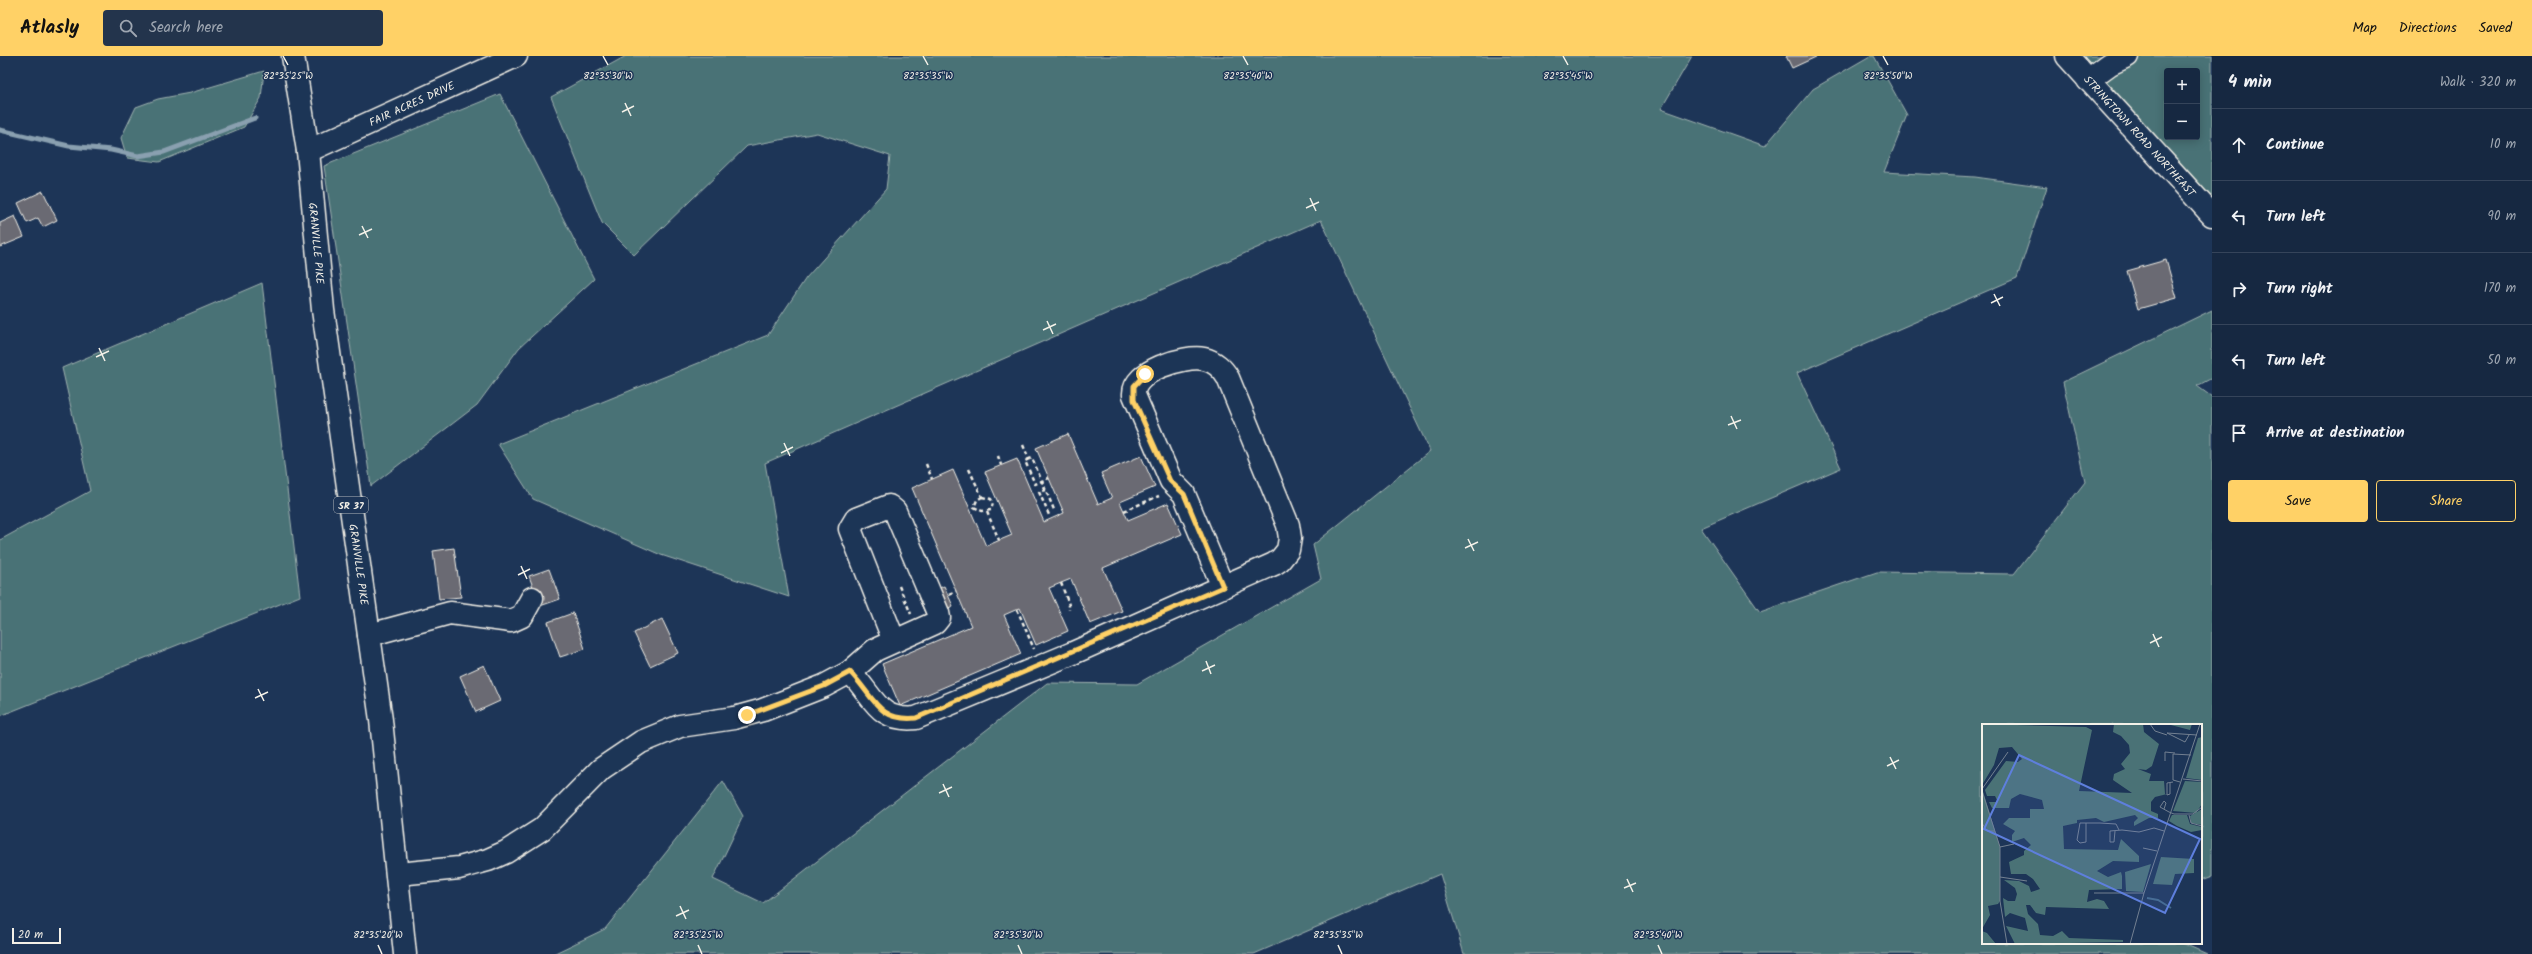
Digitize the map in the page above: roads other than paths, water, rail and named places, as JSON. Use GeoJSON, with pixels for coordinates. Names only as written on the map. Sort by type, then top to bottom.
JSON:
{"type":"FeatureCollection","features":[{"type":"Feature","properties":{"kind":"main road","name":"GRANVILLE PIKE"},"geometry":{"type":"LineString","coordinates":[[293,56],[308,151],[323,310],[382,727],[405,954]]}},
{"type":"Feature","properties":{"kind":"main road","name":"FAIR ACRES DRIVE"},"geometry":{"type":"LineString","coordinates":[[308,151],[516,56]]}},
{"type":"Feature","properties":{"kind":"main road","name":"STRINGTOWN ROAD NORTHEAST"},"geometry":{"type":"LineString","coordinates":[[2067,56],[2212,215]]}},
{"type":"Feature","properties":{"kind":"main road"},"geometry":{"type":"LineString","coordinates":[[2088,80],[2110,64],[2127,56]]}},
{"type":"Feature","properties":{"kind":"main road"},"geometry":{"type":"LineString","coordinates":[[850,672],[885,713],[893,718],[916,718],[1223,587],[1280,560],[1288,550],[1290,531],[1225,374],[1217,365],[1205,359],[1185,359],[1145,374],[1134,386],[1134,395],[1170,481],[1184,494],[1223,587]]}},
{"type":"Feature","properties":{"kind":"main road"},"geometry":{"type":"LineString","coordinates":[[398,874],[459,868],[488,860],[506,852],[542,829],[601,769],[641,742],[680,726],[734,718],[763,710],[824,686],[850,672],[868,655],[894,641],[935,623],[939,615],[895,511],[888,506],[856,518],[850,529],[894,641]]}},
{"type":"Feature","properties":{"kind":"main road"},"geometry":{"type":"LineString","coordinates":[[369,635],[450,613],[511,621],[522,616],[532,598]]}},
{"type":"Feature","properties":{"kind":"waterway"},"geometry":{"type":"LineString","coordinates":[[0,130],[69,146],[111,150],[138,156],[164,152],[255,118]]}}]}
